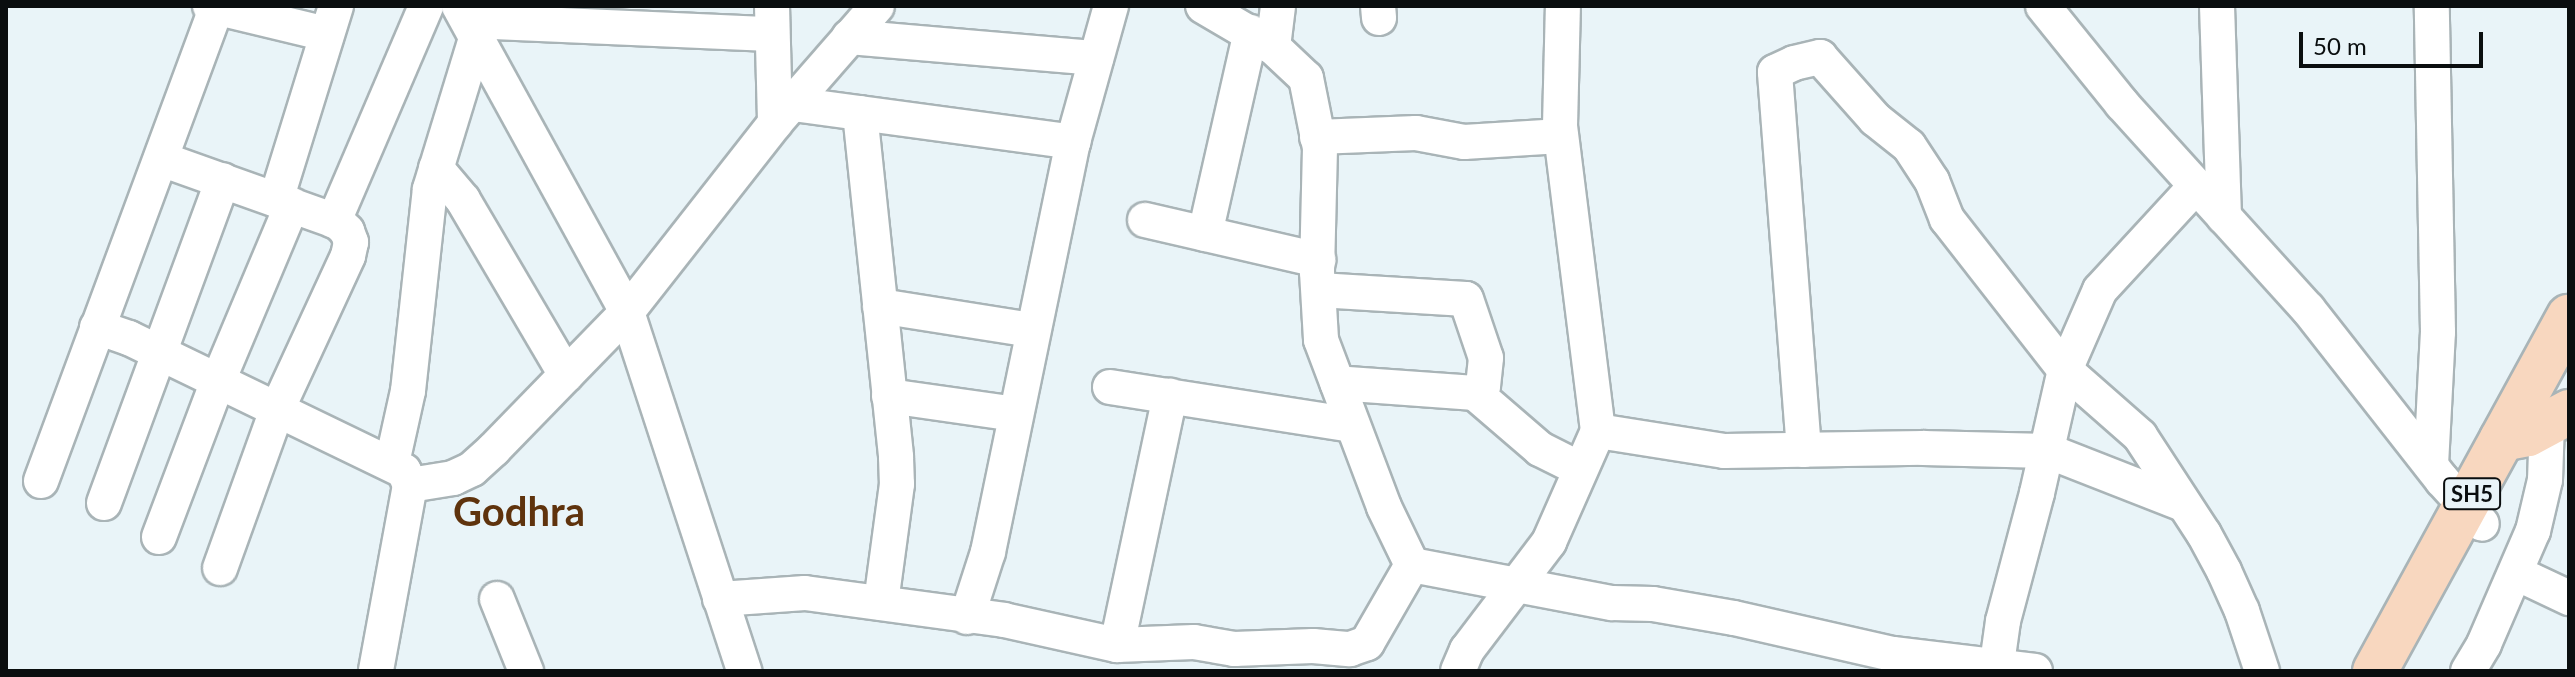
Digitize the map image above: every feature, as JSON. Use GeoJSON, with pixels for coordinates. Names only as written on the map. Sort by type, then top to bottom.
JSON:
{"type":"FeatureCollection","features":[{"type":"Feature","properties":{"kind":"main road"},"geometry":{"type":"LineString","coordinates":[[2401,671],[2474,515],[2547,404],[2569,317]]}},
{"type":"Feature","properties":{"kind":"main road","name":"SH5"},"geometry":{"type":"LineString","coordinates":[[2375,671],[2474,515]]}},
{"type":"Feature","properties":{"kind":"street"},"geometry":{"type":"LineString","coordinates":[[334,221],[426,6]]}},
{"type":"Feature","properties":{"kind":"street"},"geometry":{"type":"LineString","coordinates":[[97,327],[218,381],[401,474],[453,478],[472,469],[627,312],[784,113],[877,6]]}},
{"type":"Feature","properties":{"kind":"street"},"geometry":{"type":"LineString","coordinates":[[967,617],[988,552],[1073,142],[1111,6]]}},
{"type":"Feature","properties":{"kind":"street"},"geometry":{"type":"LineString","coordinates":[[1203,6],[1262,39],[1306,78],[1317,137],[1321,340],[1384,507],[1412,565]]}},
{"type":"Feature","properties":{"kind":"street"},"geometry":{"type":"LineString","coordinates":[[1205,234],[1262,39],[1278,6]]}},
{"type":"Feature","properties":{"kind":"street"},"geometry":{"type":"LineString","coordinates":[[1458,671],[1467,650],[1549,542],[1598,431],[1561,136],[1563,6]]}},
{"type":"Feature","properties":{"kind":"street"},"geometry":{"type":"LineString","coordinates":[[2043,6],[2122,104],[2308,309],[2474,515]]}},
{"type":"Feature","properties":{"kind":"street"},"geometry":{"type":"LineString","coordinates":[[2217,6],[2224,217]]}},
{"type":"Feature","properties":{"kind":"street"},"geometry":{"type":"LineString","coordinates":[[2431,465],[2438,332],[2432,6]]}},
{"type":"Feature","properties":{"kind":"street"},"geometry":{"type":"LineString","coordinates":[[41,481],[215,7],[332,20],[284,202],[159,537]]}},
{"type":"Feature","properties":{"kind":"street"},"geometry":{"type":"LineString","coordinates":[[467,16],[771,20],[784,113]]}},
{"type":"Feature","properties":{"kind":"street"},"geometry":{"type":"LineString","coordinates":[[376,671],[401,474],[425,216],[467,16]]}},
{"type":"Feature","properties":{"kind":"street"},"geometry":{"type":"LineString","coordinates":[[467,16],[627,312],[744,671]]}},
{"type":"Feature","properties":{"kind":"street"},"geometry":{"type":"LineString","coordinates":[[849,37],[1096,58]]}},
{"type":"Feature","properties":{"kind":"street"},"geometry":{"type":"LineString","coordinates":[[1804,450],[1775,72],[1794,63],[1820,57],[1875,119],[1909,146],[1932,181],[1947,219],[2065,370],[2140,436],[2204,534],[2236,598],[2262,671]]}},
{"type":"Feature","properties":{"kind":"street"},"geometry":{"type":"LineString","coordinates":[[784,113],[860,113],[1073,142]]}},
{"type":"Feature","properties":{"kind":"street"},"geometry":{"type":"LineString","coordinates":[[860,113],[897,484],[881,603]]}},
{"type":"Feature","properties":{"kind":"street"},"geometry":{"type":"LineString","coordinates":[[1317,137],[1416,133],[1464,142],[1561,136]]}},
{"type":"Feature","properties":{"kind":"street"},"geometry":{"type":"LineString","coordinates":[[161,159],[334,221],[347,231],[351,242],[348,256],[277,410],[220,568]]}},
{"type":"Feature","properties":{"kind":"street"},"geometry":{"type":"LineString","coordinates":[[436,168],[463,200],[566,375]]}},
{"type":"Feature","properties":{"kind":"street"},"geometry":{"type":"LineString","coordinates":[[104,503],[223,180]]}},
{"type":"Feature","properties":{"kind":"street"},"geometry":{"type":"LineString","coordinates":[[1997,669],[2003,621],[2048,451],[2065,370],[2100,290],[2196,186]]}},
{"type":"Feature","properties":{"kind":"street"},"geometry":{"type":"LineString","coordinates":[[1145,220],[1205,234],[1318,275],[1466,299],[1486,358],[1483,386],[1475,393]]}},
{"type":"Feature","properties":{"kind":"street"},"geometry":{"type":"LineString","coordinates":[[880,306],[1032,330]]}},
{"type":"Feature","properties":{"kind":"street"},"geometry":{"type":"LineString","coordinates":[[1337,383],[1475,393],[1540,449],[1580,469]]}},
{"type":"Feature","properties":{"kind":"street"},"geometry":{"type":"LineString","coordinates":[[1110,387],[1352,425]]}},
{"type":"Feature","properties":{"kind":"street"},"geometry":{"type":"LineString","coordinates":[[889,396],[1015,414]]}},
{"type":"Feature","properties":{"kind":"street"},"geometry":{"type":"LineString","coordinates":[[1117,645],[1170,396]]}},
{"type":"Feature","properties":{"kind":"street"},"geometry":{"type":"LineString","coordinates":[[2468,671],[2533,531],[2545,480],[2547,404]]}},
{"type":"Feature","properties":{"kind":"street"},"geometry":{"type":"LineString","coordinates":[[1598,431],[1724,451],[2048,451],[2183,504]]}},
{"type":"Feature","properties":{"kind":"street"},"geometry":{"type":"LineString","coordinates":[[720,599],[805,593],[1004,620],[1117,645],[1194,642],[1321,659],[1367,643],[1412,565]]}},
{"type":"Feature","properties":{"kind":"street"},"geometry":{"type":"LineString","coordinates":[[1412,565],[1612,603],[1653,604],[1893,654],[1997,669],[2035,671]]}},
{"type":"Feature","properties":{"kind":"street"},"geometry":{"type":"LineString","coordinates":[[2516,573],[2569,598]]}},
{"type":"Feature","properties":{"kind":"street"},"geometry":{"type":"LineString","coordinates":[[497,599],[526,671]]}},
{"type":"Feature","properties":{"kind":"district","name":"Godhra"},"geometry":{"type":"Point","coordinates":[519,511]}}]}
